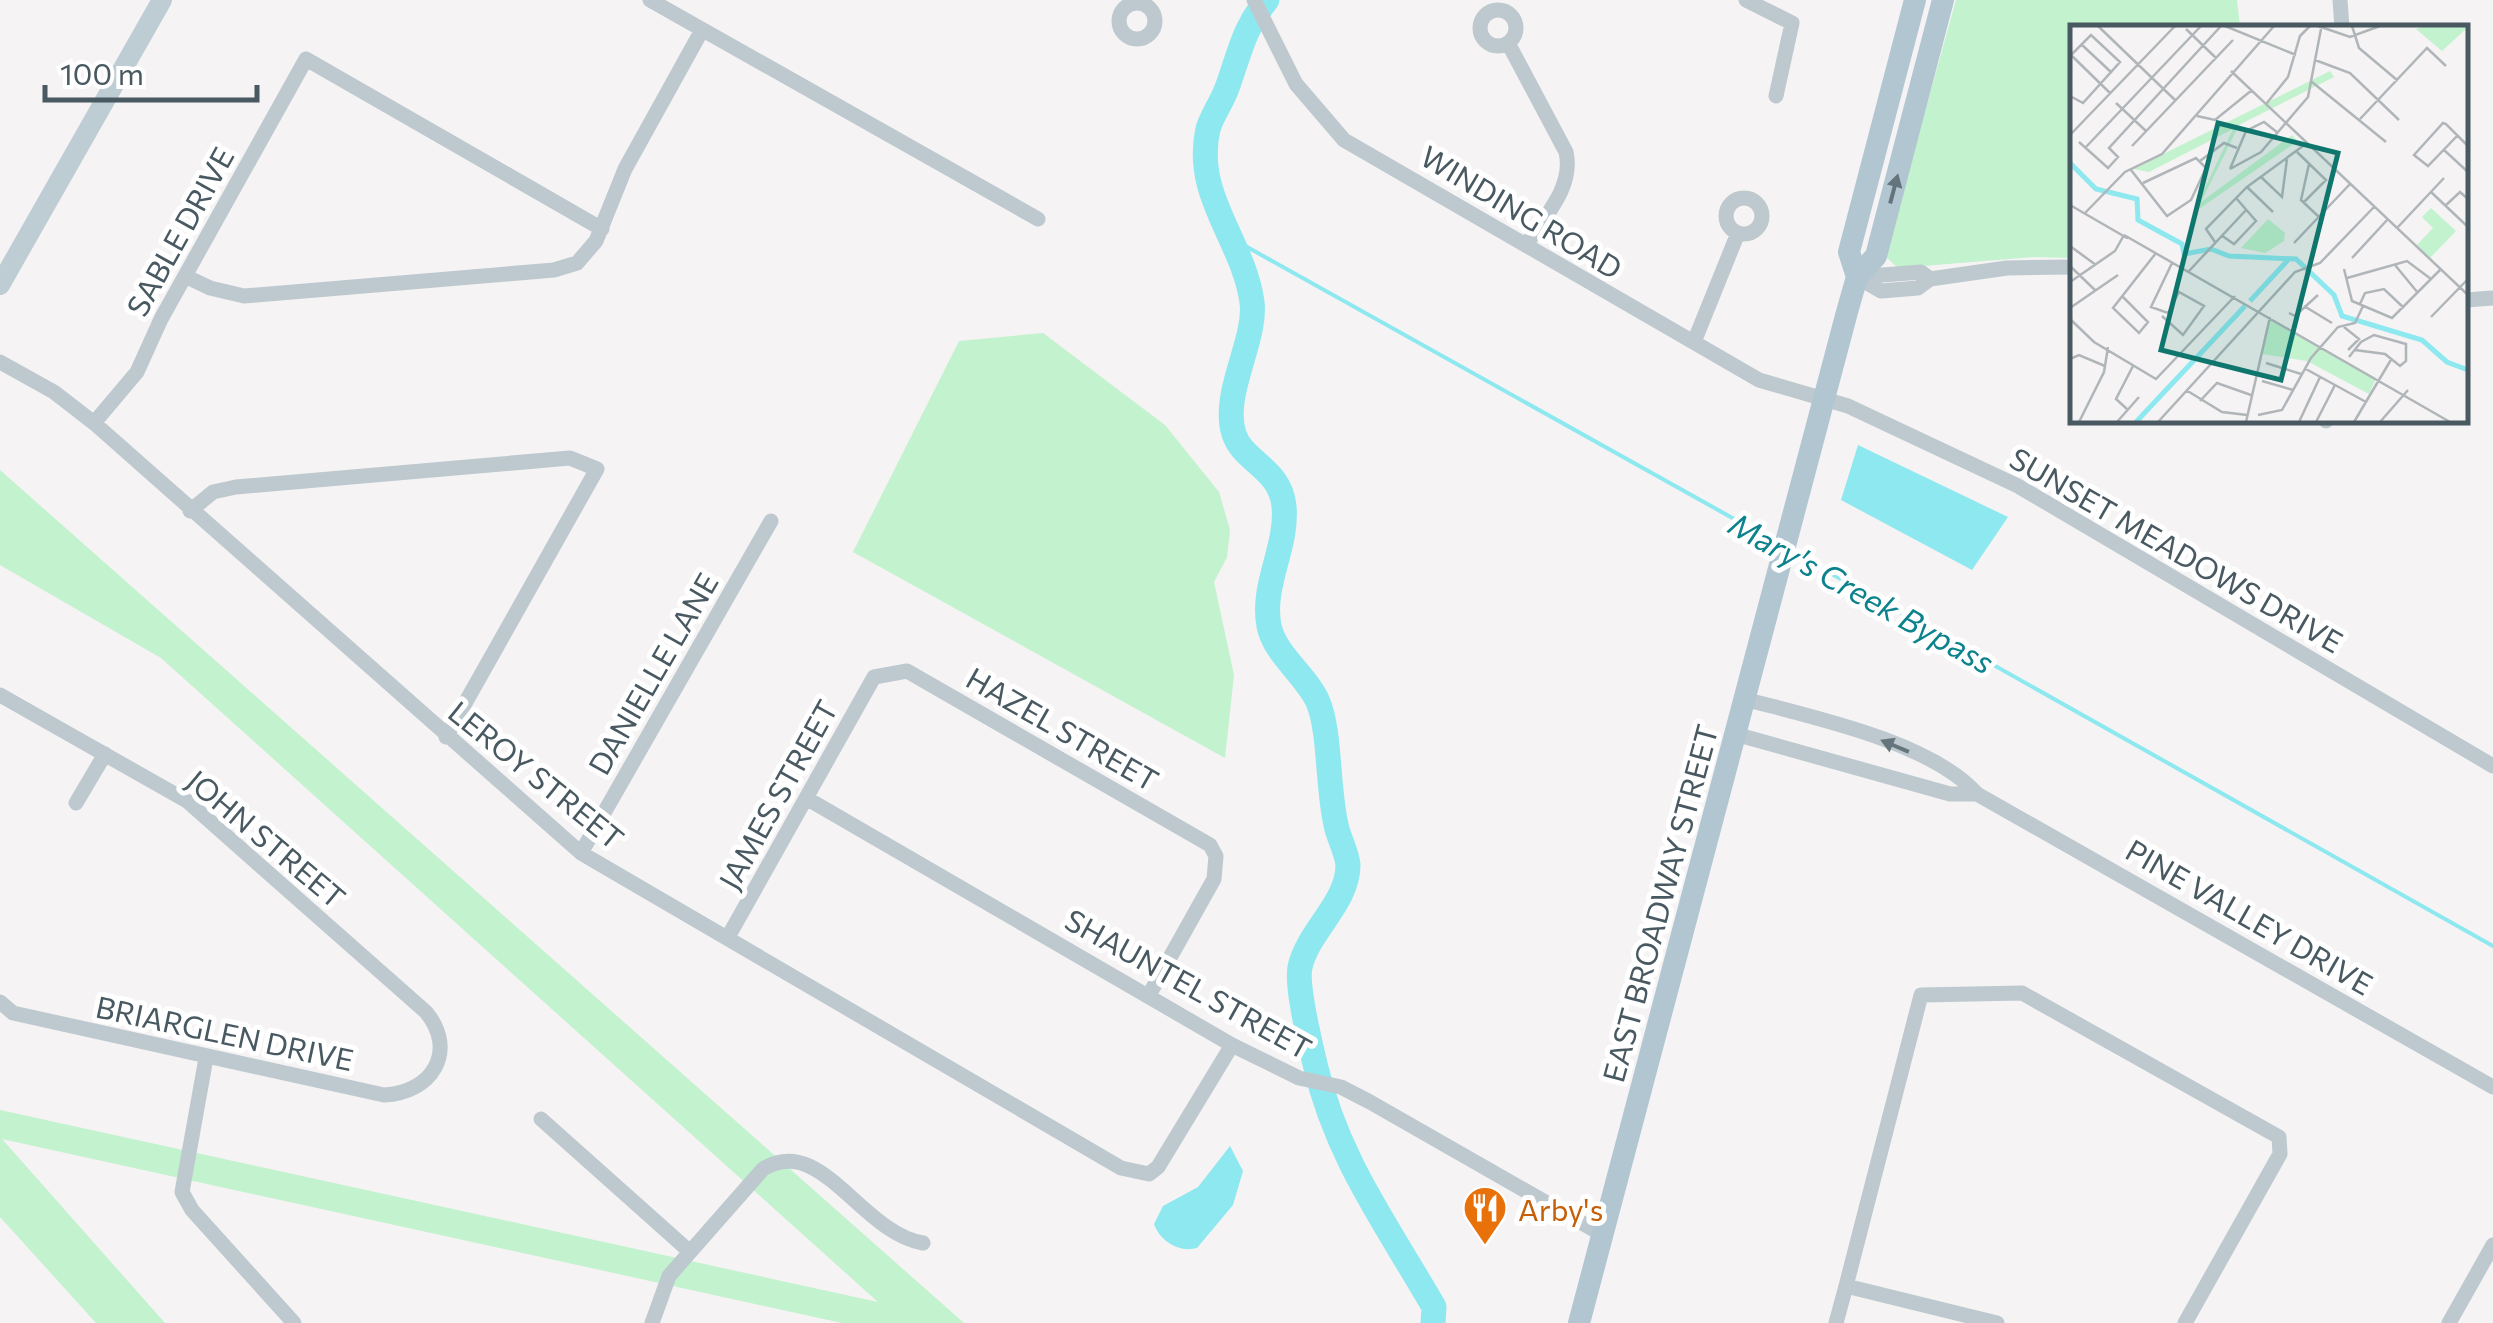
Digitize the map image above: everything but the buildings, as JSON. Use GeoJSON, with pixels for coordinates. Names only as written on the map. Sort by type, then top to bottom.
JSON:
{"type":"FeatureCollection","features":[{"type":"Feature","properties":{"kind":"main road"},"geometry":{"type":"LineString","coordinates":[[1915,0],[1849,252],[1857,276],[1876,256],[1943,0]]}},
{"type":"Feature","properties":{"kind":"main road","name":"EAST BROADWAY STREET"},"geometry":{"type":"LineString","coordinates":[[1579,1323],[1857,276]]}},
{"type":"Feature","properties":{"kind":"street"},"geometry":{"type":"LineString","coordinates":[[0,285],[162,0]]}},
{"type":"Feature","properties":{"kind":"street"},"geometry":{"type":"LineString","coordinates":[[650,0],[1038,220]]}},
{"type":"Feature","properties":{"kind":"street","name":"WINDING ROAD"},"geometry":{"type":"LineString","coordinates":[[1254,0],[1296,84],[1344,140],[1759,380],[1824,399]]}},
{"type":"Feature","properties":{"kind":"street"},"geometry":{"type":"LineString","coordinates":[[1746,0],[1792,24],[1776,96]]}},
{"type":"Feature","properties":{"kind":"street"},"geometry":{"type":"LineString","coordinates":[[2340,0],[2342,25]]}},
{"type":"Feature","properties":{"kind":"street"},"geometry":{"type":"LineString","coordinates":[[184,276],[210,288],[244,296],[554,270],[584,258],[602,229],[625,169],[702,30]]}},
{"type":"Feature","properties":{"kind":"street"},"geometry":{"type":"LineString","coordinates":[[1508,44],[1570,166],[1566,184],[1526,245]]}},
{"type":"Feature","properties":{"kind":"street","name":"SABLE DRIVE"},"geometry":{"type":"LineString","coordinates":[[94,423],[137,372],[184,276],[306,59],[602,229]]}},
{"type":"Feature","properties":{"kind":"street"},"geometry":{"type":"LineString","coordinates":[[1694,342],[1738,233]]}},
{"type":"Feature","properties":{"kind":"street"},"geometry":{"type":"LineString","coordinates":[[1857,276],[1881,291],[1918,288],[1930,279],[2007,268],[2070,267]]}},
{"type":"Feature","properties":{"kind":"street"},"geometry":{"type":"LineString","coordinates":[[2468,300],[2493,298]]}},
{"type":"Feature","properties":{"kind":"street","name":"LEROY STREET"},"geometry":{"type":"LineString","coordinates":[[0,362],[54,392],[94,423],[581,853],[1121,1168],[1149,1174],[1168,1157],[1232,1045]]}},
{"type":"Feature","properties":{"kind":"street","name":"SUNSET MEADOWS DRIVE"},"geometry":{"type":"LineString","coordinates":[[1824,399],[1905,430],[2018,486],[2493,766]]}},
{"type":"Feature","properties":{"kind":"street"},"geometry":{"type":"LineString","coordinates":[[190,511],[213,492],[236,487],[570,458],[597,469],[446,737]]}},
{"type":"Feature","properties":{"kind":"street","name":"DANIELLE LANE"},"geometry":{"type":"LineString","coordinates":[[581,853],[771,520]]}},
{"type":"Feature","properties":{"kind":"street","name":"HAZEL STREET"},"geometry":{"type":"LineString","coordinates":[[874,677],[907,671],[1201,838],[1216,856],[1214,880],[1148,995]]}},
{"type":"Feature","properties":{"kind":"street","name":"JAMES STREET"},"geometry":{"type":"LineString","coordinates":[[728,937],[874,677]]}},
{"type":"Feature","properties":{"kind":"street","name":"JOHN STREET"},"geometry":{"type":"LineString","coordinates":[[0,695],[217,824],[426,1012],[440,1039],[442,1053],[435,1072]]}},
{"type":"Feature","properties":{"kind":"street","name":"PINE VALLEY DRIVE"},"geometry":{"type":"LineString","coordinates":[[1744,699],[1854,728],[1958,773],[1977,794],[2493,1087]]}},
{"type":"Feature","properties":{"kind":"street","name":"PINE VALLEY DRIVE"},"geometry":{"type":"LineString","coordinates":[[1735,734],[1950,794],[1977,794]]}},
{"type":"Feature","properties":{"kind":"street"},"geometry":{"type":"LineString","coordinates":[[76,803],[105,754]]}},
{"type":"Feature","properties":{"kind":"street","name":"SHAUNTEL STREET"},"geometry":{"type":"LineString","coordinates":[[806,798],[1232,1045],[1299,1078],[1340,1087],[1603,1235]]}},
{"type":"Feature","properties":{"kind":"street"},"geometry":{"type":"LineString","coordinates":[[1836,1323],[1922,995],[2022,993],[2279,1137],[2280,1154],[2185,1323]]}},
{"type":"Feature","properties":{"kind":"street","name":"BRIARGLEN DRIVE"},"geometry":{"type":"LineString","coordinates":[[0,1002],[13,1012],[384,1095],[418,1088],[435,1072]]}},
{"type":"Feature","properties":{"kind":"street"},"geometry":{"type":"LineString","coordinates":[[206,1058],[182,1192],[192,1210],[294,1323]]}},
{"type":"Feature","properties":{"kind":"street"},"geometry":{"type":"LineString","coordinates":[[542,1119],[689,1251]]}},
{"type":"Feature","properties":{"kind":"street"},"geometry":{"type":"LineString","coordinates":[[652,1323],[661,1292],[689,1251],[763,1168],[777,1160],[795,1158],[809,1162],[888,1232],[922,1243]]}},
{"type":"Feature","properties":{"kind":"street"},"geometry":{"type":"LineString","coordinates":[[2449,1323],[2493,1246]]}},
{"type":"Feature","properties":{"kind":"street"},"geometry":{"type":"LineString","coordinates":[[1846,1286],[1963,1319],[1990,1322]]}},
{"type":"Feature","properties":{"kind":"green space"},"geometry":{"type":"Polygon","coordinates":[[[1956,0],[2237,0],[2240,25],[2070,25],[2070,258],[2034,257],[1898,268],[1885,256],[1956,0]]]}},
{"type":"Feature","properties":{"kind":"green space"},"geometry":{"type":"Polygon","coordinates":[[[1043,333],[1165,425],[1219,492],[1230,530],[1227,557],[1214,582],[1234,675],[1225,758],[853,552],[959,341],[1043,333]]]}},
{"type":"Feature","properties":{"kind":"green space"},"geometry":{"type":"Polygon","coordinates":[[[0,470],[964,1323],[842,1323],[2,1139],[165,1323],[96,1323],[0,1217],[0,1110],[878,1302],[161,658],[0,565],[0,470]]]}},
{"type":"Feature","properties":{"kind":"water"},"geometry":{"type":"Polygon","coordinates":[[[1858,445],[2008,517],[1972,570],[1841,500],[1858,445]]]}},
{"type":"Feature","properties":{"kind":"water"},"geometry":{"type":"Polygon","coordinates":[[[1230,1146],[1243,1171],[1233,1205],[1197,1248],[1171,1244],[1154,1224],[1163,1206],[1198,1187],[1230,1146]]]}},
{"type":"Feature","properties":{"kind":"waterway"},"geometry":{"type":"LineString","coordinates":[[1267,0],[1247,31],[1208,129],[1205,153],[1213,197],[1247,279],[1252,302],[1249,333],[1232,402],[1234,434],[1245,452],[1276,483],[1284,506],[1269,596],[1269,626],[1272,637],[1318,702],[1334,814],[1348,865],[1342,892],[1304,954],[1300,988],[1315,1064],[1336,1131],[1365,1190],[1434,1307],[1433,1323]]}},
{"type":"Feature","properties":{"kind":"waterway","name":"Mary's Creek Bypass"},"geometry":{"type":"LineString","coordinates":[[1231,238],[1779,544]]}},
{"type":"Feature","properties":{"kind":"waterway","name":"Mary's Creek Bypass"},"geometry":{"type":"LineString","coordinates":[[1791,551],[2493,946]]}},
{"type":"Feature","properties":{"kind":"place","name":"Arby's"},"geometry":{"type":"Point","coordinates":[1485,1246]}}]}
